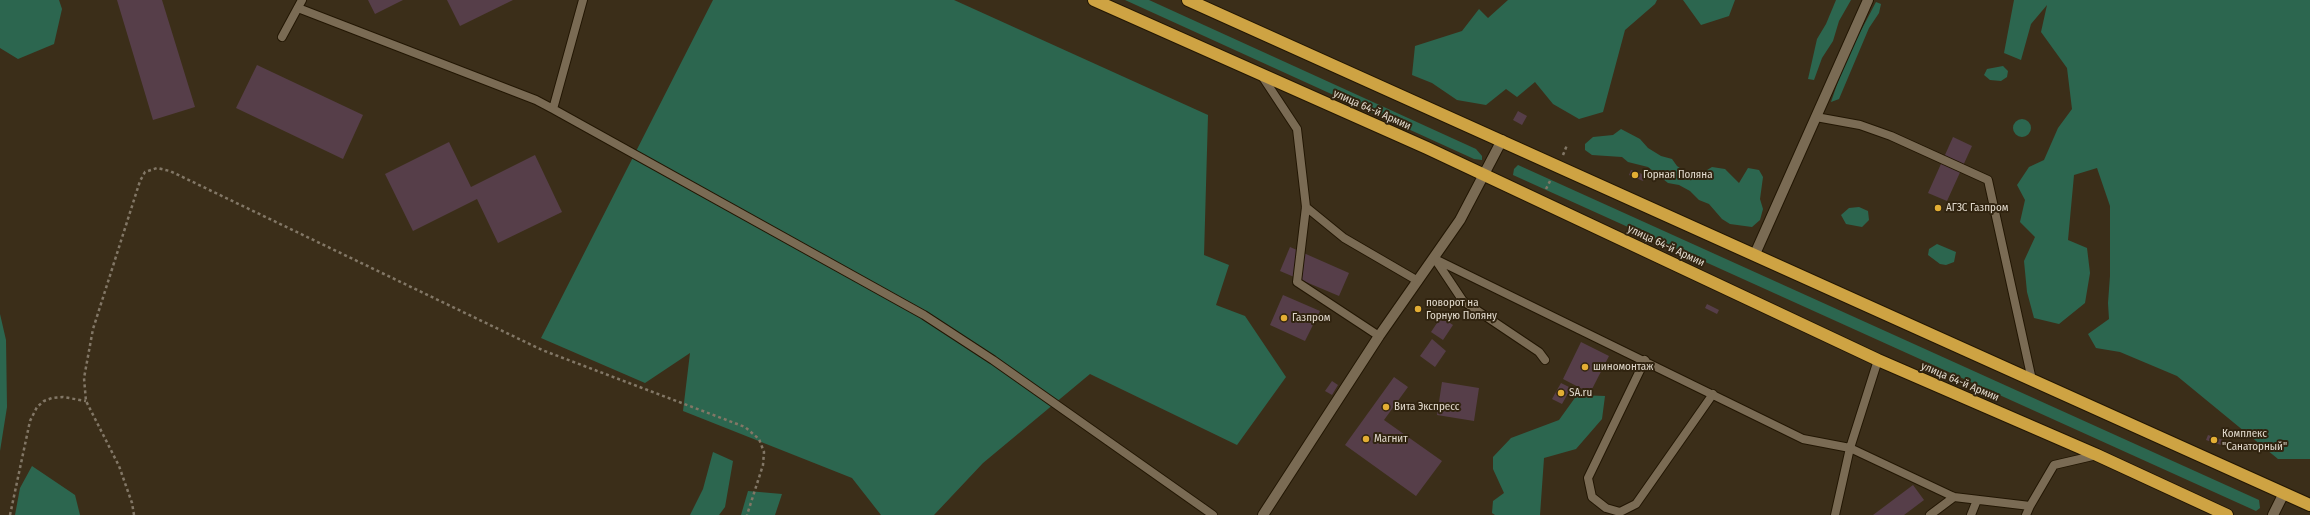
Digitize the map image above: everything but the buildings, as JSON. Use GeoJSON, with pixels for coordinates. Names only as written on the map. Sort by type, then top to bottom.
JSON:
{"type":"FeatureCollection","features":[{"type":"Feature","properties":{"kind":"highway","name":"улица 64-й Армии"},"geometry":{"type":"LineString","coordinates":[[1094,0],[1262,76],[1427,148],[1485,177],[1878,360],[2097,455],[2228,515]]}},
{"type":"Feature","properties":{"kind":"highway"},"geometry":{"type":"LineString","coordinates":[[1188,0],[1502,140],[2310,505]]}},
{"type":"Feature","properties":{"kind":"main road"},"geometry":{"type":"LineString","coordinates":[[1755,254],[1868,0]]}},
{"type":"Feature","properties":{"kind":"main road"},"geometry":{"type":"LineString","coordinates":[[1263,515],[1379,336],[1435,259],[1460,220],[1485,177],[1502,140]]}},
{"type":"Feature","properties":{"kind":"main road"},"geometry":{"type":"LineString","coordinates":[[2273,515],[2284,493]]}},
{"type":"Feature","properties":{"kind":"lane"},"geometry":{"type":"LineString","coordinates":[[282,37],[302,0]]}},
{"type":"Feature","properties":{"kind":"lane"},"geometry":{"type":"LineString","coordinates":[[553,109],[583,0]]}},
{"type":"Feature","properties":{"kind":"lane"},"geometry":{"type":"LineString","coordinates":[[298,8],[536,100],[553,109],[924,316],[993,360],[1213,515]]}},
{"type":"Feature","properties":{"kind":"lane"},"geometry":{"type":"LineString","coordinates":[[1262,76],[1297,129],[1306,207],[1297,282],[1379,336]]}},
{"type":"Feature","properties":{"kind":"lane"},"geometry":{"type":"LineString","coordinates":[[1816,117],[1860,125],[1891,136],[1988,180],[2032,380]]}},
{"type":"Feature","properties":{"kind":"lane"},"geometry":{"type":"LineString","coordinates":[[1306,207],[1344,238],[1418,281]]}},
{"type":"Feature","properties":{"kind":"lane"},"geometry":{"type":"LineString","coordinates":[[1435,259],[1463,301],[1539,352],[1545,360]]}},
{"type":"Feature","properties":{"kind":"lane"},"geometry":{"type":"LineString","coordinates":[[1435,259],[1645,360],[1803,439],[1850,448],[1954,497],[2030,506]]}},
{"type":"Feature","properties":{"kind":"lane"},"geometry":{"type":"LineString","coordinates":[[1645,360],[1588,478],[1592,497],[1606,508],[1620,512],[1636,504],[1713,394]]}},
{"type":"Feature","properties":{"kind":"lane"},"geometry":{"type":"LineString","coordinates":[[1835,515],[1850,448],[1878,360]]}},
{"type":"Feature","properties":{"kind":"lane"},"geometry":{"type":"LineString","coordinates":[[2026,515],[2054,465],[2097,455]]}},
{"type":"Feature","properties":{"kind":"lane"},"geometry":{"type":"LineString","coordinates":[[1930,515],[1954,497]]}},
{"type":"Feature","properties":{"kind":"lane"},"geometry":{"type":"LineString","coordinates":[[1970,515],[1977,500]]}},
{"type":"Feature","properties":{"kind":"path"},"geometry":{"type":"LineString","coordinates":[[1541,202],[1567,145]]}},
{"type":"Feature","properties":{"kind":"path"},"geometry":{"type":"LineString","coordinates":[[134,515],[119,466],[86,401],[84,378],[92,329],[140,181],[145,172],[157,168],[170,171],[542,350],[745,427],[759,439],[764,452],[763,465],[747,515]]}},
{"type":"Feature","properties":{"kind":"path"},"geometry":{"type":"LineString","coordinates":[[10,515],[30,420],[37,407],[44,401],[58,398],[86,401]]}},
{"type":"Feature","properties":{"kind":"green space"},"geometry":{"type":"Polygon","coordinates":[[[0,0],[59,0],[62,9],[54,44],[18,59],[0,48],[0,0]]]}},
{"type":"Feature","properties":{"kind":"green space"},"geometry":{"type":"Polygon","coordinates":[[[713,0],[954,0],[1208,115],[1204,255],[1229,265],[1216,305],[1245,316],[1286,377],[1237,445],[1090,374],[983,463],[934,515],[881,515],[852,478],[683,411],[690,353],[645,383],[541,338],[713,0]]]}},
{"type":"Feature","properties":{"kind":"green space"},"geometry":{"type":"Polygon","coordinates":[[[1125,0],[1149,0],[1476,149],[1482,156],[1482,160],[1474,159],[1125,0]]]}},
{"type":"Feature","properties":{"kind":"green space"},"geometry":{"type":"Polygon","coordinates":[[[1508,0],[1657,0],[1655,4],[1625,30],[1603,112],[1579,119],[1553,104],[1535,82],[1517,97],[1506,89],[1486,105],[1457,100],[1432,83],[1412,75],[1415,46],[1462,31],[1479,9],[1488,18],[1508,0]]]}},
{"type":"Feature","properties":{"kind":"green space"},"geometry":{"type":"Polygon","coordinates":[[[1683,0],[1735,0],[1729,16],[1701,25],[1683,0]]]}},
{"type":"Feature","properties":{"kind":"green space"},"geometry":{"type":"Polygon","coordinates":[[[1836,0],[1851,0],[1839,21],[1833,41],[1822,58],[1814,80],[1808,79],[1817,39],[1826,24],[1836,0]]]}},
{"type":"Feature","properties":{"kind":"green space"},"geometry":{"type":"Polygon","coordinates":[[[2014,0],[2310,0],[2310,459],[2278,459],[2177,376],[2120,352],[2096,348],[2088,334],[2109,319],[2108,303],[2110,276],[2110,206],[2097,168],[2074,175],[2068,240],[2087,248],[2090,273],[2085,303],[2059,324],[2034,318],[2027,292],[2024,261],[2035,237],[2020,222],[2025,200],[2017,185],[2029,167],[2044,160],[2058,128],[2072,109],[2067,68],[2041,32],[2047,5],[2031,24],[2021,60],[2004,53],[2014,0]]]}},
{"type":"Feature","properties":{"kind":"green space"},"geometry":{"type":"Polygon","coordinates":[[[1876,2],[1881,4],[1879,13],[1869,28],[1839,99],[1831,102],[1845,61],[1876,2]]]}},
{"type":"Feature","properties":{"kind":"green space"},"geometry":{"type":"Polygon","coordinates":[[[2003,66],[2008,71],[2007,77],[2001,81],[1990,80],[1984,75],[1987,69],[2003,66]]]}},
{"type":"Feature","properties":{"kind":"green space"},"geometry":{"type":"Polygon","coordinates":[[[2022,119],[2028,122],[2031,128],[2028,134],[2022,137],[2016,134],[2013,128],[2016,122],[2022,119]]]}},
{"type":"Feature","properties":{"kind":"green space"},"geometry":{"type":"Polygon","coordinates":[[[1621,129],[1640,139],[1648,148],[1661,156],[1672,159],[1677,166],[1694,178],[1712,167],[1725,169],[1739,183],[1748,168],[1759,170],[1763,177],[1760,199],[1763,209],[1760,220],[1752,227],[1730,224],[1722,219],[1709,204],[1699,200],[1690,191],[1679,185],[1668,183],[1648,167],[1628,162],[1622,157],[1592,155],[1585,150],[1585,144],[1593,137],[1613,135],[1621,129]]]}},
{"type":"Feature","properties":{"kind":"green space"},"geometry":{"type":"Polygon","coordinates":[[[1518,165],[2259,500],[2260,508],[2256,511],[1513,175],[1514,169],[1518,165]]]}},
{"type":"Feature","properties":{"kind":"green space"},"geometry":{"type":"Polygon","coordinates":[[[1859,207],[1868,211],[1869,220],[1862,227],[1846,224],[1841,215],[1849,208],[1859,207]]]}},
{"type":"Feature","properties":{"kind":"green space"},"geometry":{"type":"Polygon","coordinates":[[[1937,244],[1956,252],[1954,262],[1946,265],[1940,264],[1928,255],[1929,249],[1937,244]]]}},
{"type":"Feature","properties":{"kind":"green space"},"geometry":{"type":"Polygon","coordinates":[[[0,314],[6,340],[7,407],[0,451],[0,314]]]}},
{"type":"Feature","properties":{"kind":"green space"},"geometry":{"type":"Polygon","coordinates":[[[1577,395],[1605,396],[1602,419],[1576,449],[1544,458],[1540,515],[1495,515],[1492,513],[1493,501],[1504,493],[1493,469],[1493,457],[1511,438],[1559,420],[1577,395]]]}},
{"type":"Feature","properties":{"kind":"green space"},"geometry":{"type":"Polygon","coordinates":[[[713,452],[733,461],[725,507],[719,515],[690,515],[703,489],[713,452]]]}},
{"type":"Feature","properties":{"kind":"green space"},"geometry":{"type":"Polygon","coordinates":[[[32,466],[75,495],[80,515],[15,515],[20,488],[32,466]]]}},
{"type":"Feature","properties":{"kind":"green space"},"geometry":{"type":"Polygon","coordinates":[[[748,491],[782,494],[775,515],[741,515],[748,491]]]}},
{"type":"Feature","properties":{"kind":"place","name":"Горная Поляна"},"geometry":{"type":"Point","coordinates":[1635,175]}},
{"type":"Feature","properties":{"kind":"place","name":"АГЗС Газпром"},"geometry":{"type":"Point","coordinates":[1938,208]}},
{"type":"Feature","properties":{"kind":"place","name":"поворот на Горную Поляну"},"geometry":{"type":"Point","coordinates":[1418,309]}},
{"type":"Feature","properties":{"kind":"place","name":"Газпром"},"geometry":{"type":"Point","coordinates":[1284,318]}},
{"type":"Feature","properties":{"kind":"place","name":"шиномонтаж"},"geometry":{"type":"Point","coordinates":[1585,367]}},
{"type":"Feature","properties":{"kind":"place","name":"SA.ru"},"geometry":{"type":"Point","coordinates":[1561,393]}},
{"type":"Feature","properties":{"kind":"place","name":"Вита Экспресс"},"geometry":{"type":"Point","coordinates":[1386,407]}},
{"type":"Feature","properties":{"kind":"place","name":"Магнит"},"geometry":{"type":"Point","coordinates":[1366,439]}},
{"type":"Feature","properties":{"kind":"place","name":"Комплекс \"Санаторный\""},"geometry":{"type":"Point","coordinates":[2214,440]}}]}
